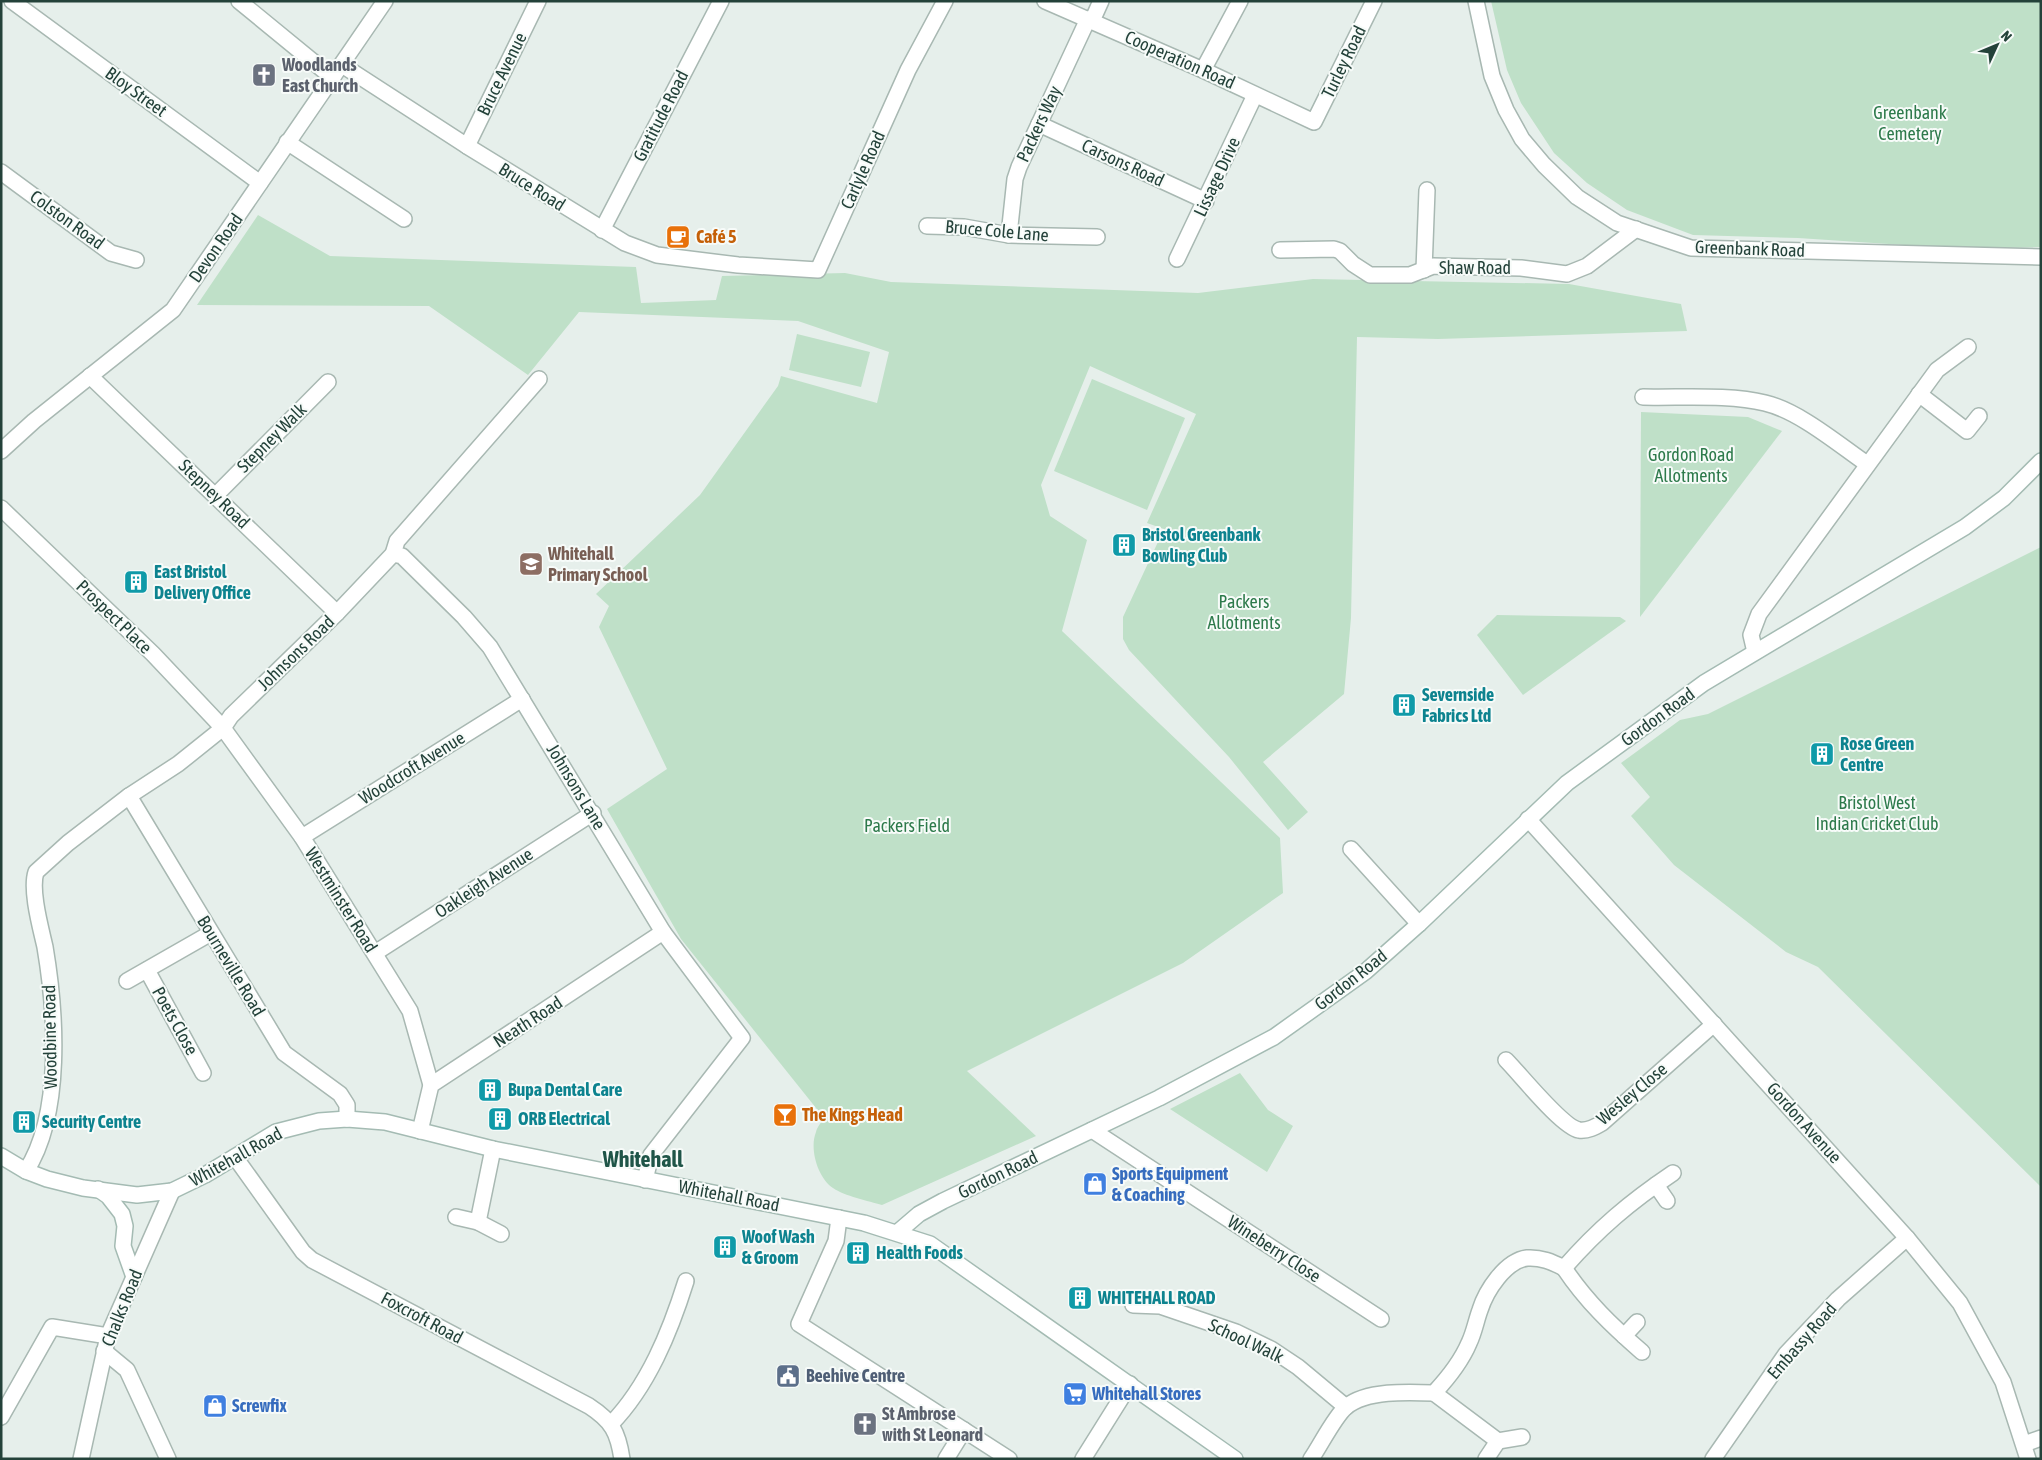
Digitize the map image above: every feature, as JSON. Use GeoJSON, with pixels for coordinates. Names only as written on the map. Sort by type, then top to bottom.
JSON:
{"type":"FeatureCollection","features":[{"type":"Feature","properties":{"kind":"street","name":"Bloy Street"},"geometry":{"type":"LineString","coordinates":[[12,1],[260,182]]}},
{"type":"Feature","properties":{"kind":"street"},"geometry":{"type":"LineString","coordinates":[[239,1],[333,78]]}},
{"type":"Feature","properties":{"kind":"street","name":"Devon Road"},"geometry":{"type":"LineString","coordinates":[[1,451],[34,421],[173,310],[385,1]]}},
{"type":"Feature","properties":{"kind":"street","name":"Bruce Avenue"},"geometry":{"type":"LineString","coordinates":[[467,146],[538,1]]}},
{"type":"Feature","properties":{"kind":"street","name":"Gratitude Road"},"geometry":{"type":"LineString","coordinates":[[602,230],[721,1]]}},
{"type":"Feature","properties":{"kind":"street","name":"Carlyle Road"},"geometry":{"type":"LineString","coordinates":[[738,265],[818,270],[908,70],[945,1]]}},
{"type":"Feature","properties":{"kind":"street","name":"Cooperation Road"},"geometry":{"type":"LineString","coordinates":[[1046,1],[1203,70],[1314,122]]}},
{"type":"Feature","properties":{"kind":"street","name":"Packers Way"},"geometry":{"type":"LineString","coordinates":[[1009,235],[1015,178],[1039,124],[1101,1]]}},
{"type":"Feature","properties":{"kind":"street"},"geometry":{"type":"LineString","coordinates":[[1203,70],[1240,1]]}},
{"type":"Feature","properties":{"kind":"street","name":"Turley Road"},"geometry":{"type":"LineString","coordinates":[[1314,122],[1374,1]]}},
{"type":"Feature","properties":{"kind":"street","name":"Greenbank Road"},"geometry":{"type":"LineString","coordinates":[[1476,1],[1492,76],[1506,110],[1522,139],[1544,165],[1577,197],[1617,223],[1691,248],[2041,257]]}},
{"type":"Feature","properties":{"kind":"street","name":"Bruce Road"},"geometry":{"type":"LineString","coordinates":[[342,65],[467,146],[625,244],[657,255],[738,265]]}},
{"type":"Feature","properties":{"kind":"street","name":"Lissage Drive"},"geometry":{"type":"LineString","coordinates":[[1177,259],[1255,94]]}},
{"type":"Feature","properties":{"kind":"street","name":"Carsons Road"},"geometry":{"type":"LineString","coordinates":[[1039,124],[1206,201]]}},
{"type":"Feature","properties":{"kind":"street"},"geometry":{"type":"LineString","coordinates":[[287,142],[389,201],[404,219]]}},
{"type":"Feature","properties":{"kind":"street","name":"Colston Road"},"geometry":{"type":"LineString","coordinates":[[1,172],[111,252],[136,260]]}},
{"type":"Feature","properties":{"kind":"street"},"geometry":{"type":"LineString","coordinates":[[1424,270],[1427,190]]}},
{"type":"Feature","properties":{"kind":"street","name":"Bruce Cole Lane"},"geometry":{"type":"LineString","coordinates":[[927,226],[964,227],[1009,235],[1097,237]]}},
{"type":"Feature","properties":{"kind":"street","name":"Shaw Road"},"geometry":{"type":"LineString","coordinates":[[1280,250],[1340,251],[1353,264],[1370,275],[1410,275],[1433,266],[1521,268],[1567,274],[1579,270],[1600,258],[1636,229]]}},
{"type":"Feature","properties":{"kind":"street"},"geometry":{"type":"LineString","coordinates":[[1755,652],[1751,634],[1759,614],[1937,370],[1968,347]]}},
{"type":"Feature","properties":{"kind":"street","name":"Stepney Road"},"geometry":{"type":"LineString","coordinates":[[90,376],[337,613]]}},
{"type":"Feature","properties":{"kind":"street","name":"Johnsons Road"},"geometry":{"type":"LineString","coordinates":[[36,899],[34,876],[38,869],[129,796],[178,764],[223,728],[231,716],[337,613],[393,554],[397,541],[539,379]]}},
{"type":"Feature","properties":{"kind":"street","name":"Stepney Walk"},"geometry":{"type":"LineString","coordinates":[[216,495],[328,382]]}},
{"type":"Feature","properties":{"kind":"street"},"geometry":{"type":"LineString","coordinates":[[1919,394],[1967,431],[1979,416]]}},
{"type":"Feature","properties":{"kind":"street"},"geometry":{"type":"LineString","coordinates":[[1643,397],[1725,399],[1766,403],[1795,416],[1867,464]]}},
{"type":"Feature","properties":{"kind":"street","name":"Gordon Road"},"geometry":{"type":"LineString","coordinates":[[898,1232],[919,1214],[943,1201],[1211,1072],[1274,1037],[1336,994],[1420,924],[1566,784],[1704,683],[1966,527],[2004,498],[2041,461]]}},
{"type":"Feature","properties":{"kind":"street","name":"Prospect Place"},"geometry":{"type":"LineString","coordinates":[[1,508],[153,654],[223,728]]}},
{"type":"Feature","properties":{"kind":"street","name":"Johnsons Lane"},"geometry":{"type":"LineString","coordinates":[[393,554],[402,556],[485,641],[593,814],[663,932],[742,1038],[651,1155],[645,1180]]}},
{"type":"Feature","properties":{"kind":"street","name":"Woodcroft Avenue"},"geometry":{"type":"LineString","coordinates":[[302,837],[522,699]]}},
{"type":"Feature","properties":{"kind":"street","name":"Westminster Road"},"geometry":{"type":"LineString","coordinates":[[223,728],[302,837],[410,1011],[431,1085]]}},
{"type":"Feature","properties":{"kind":"street","name":"Bourneville Road"},"geometry":{"type":"LineString","coordinates":[[129,796],[284,1054],[340,1094],[346,1105],[347,1119]]}},
{"type":"Feature","properties":{"kind":"street","name":"Oakleigh Avenue"},"geometry":{"type":"LineString","coordinates":[[375,953],[593,814]]}},
{"type":"Feature","properties":{"kind":"street","name":"Gordon Avenue"},"geometry":{"type":"LineString","coordinates":[[1528,820],[1908,1238],[1960,1303],[2003,1382],[2028,1459]]}},
{"type":"Feature","properties":{"kind":"street"},"geometry":{"type":"LineString","coordinates":[[1351,849],[1420,924]]}},
{"type":"Feature","properties":{"kind":"street","name":"Woodbine Road"},"geometry":{"type":"LineString","coordinates":[[26,1171],[34,1159],[46,1124],[53,1087],[52,1015],[48,964],[36,899]]}},
{"type":"Feature","properties":{"kind":"street","name":"Neath Road"},"geometry":{"type":"LineString","coordinates":[[431,1085],[663,932]]}},
{"type":"Feature","properties":{"kind":"street","name":"Poets Close"},"geometry":{"type":"LineString","coordinates":[[127,981],[211,933]]}},
{"type":"Feature","properties":{"kind":"street","name":"Poets Close"},"geometry":{"type":"LineString","coordinates":[[147,970],[203,1073]]}},
{"type":"Feature","properties":{"kind":"street","name":"Wesley Close"},"geometry":{"type":"LineString","coordinates":[[1506,1060],[1559,1118],[1572,1127],[1589,1129],[1602,1123],[1714,1024]]}},
{"type":"Feature","properties":{"kind":"street"},"geometry":{"type":"LineString","coordinates":[[420,1131],[431,1085]]}},
{"type":"Feature","properties":{"kind":"street","name":"Whitehall Road"},"geometry":{"type":"LineString","coordinates":[[3,1162],[47,1179],[98,1189],[137,1195],[172,1191],[235,1157],[276,1132],[319,1121],[347,1119],[384,1122],[493,1149],[839,1218],[898,1232],[930,1244],[1130,1384],[1226,1456]]}},
{"type":"Feature","properties":{"kind":"street","name":"Wineberry Close"},"geometry":{"type":"LineString","coordinates":[[1092,1130],[1381,1319]]}},
{"type":"Feature","properties":{"kind":"street"},"geometry":{"type":"LineString","coordinates":[[478,1222],[493,1149]]}},
{"type":"Feature","properties":{"kind":"street","name":"Foxcroft Road"},"geometry":{"type":"LineString","coordinates":[[235,1157],[303,1252],[312,1260],[589,1406],[611,1424],[619,1440],[622,1459]]}},
{"type":"Feature","properties":{"kind":"street"},"geometry":{"type":"LineString","coordinates":[[1564,1268],[1583,1246],[1626,1206],[1673,1173]]}},
{"type":"Feature","properties":{"kind":"street"},"geometry":{"type":"LineString","coordinates":[[1656,1185],[1667,1201]]}},
{"type":"Feature","properties":{"kind":"street"},"geometry":{"type":"LineString","coordinates":[[98,1189],[108,1196],[122,1214],[126,1226],[123,1246],[134,1277]]}},
{"type":"Feature","properties":{"kind":"street","name":"Chalks Road"},"geometry":{"type":"LineString","coordinates":[[81,1459],[108,1336],[172,1191]]}},
{"type":"Feature","properties":{"kind":"street"},"geometry":{"type":"LineString","coordinates":[[456,1217],[478,1222],[500,1234]]}},
{"type":"Feature","properties":{"kind":"street"},"geometry":{"type":"LineString","coordinates":[[839,1218],[836,1241],[799,1324],[1009,1459]]}},
{"type":"Feature","properties":{"kind":"street","name":"Embassy Road"},"geometry":{"type":"LineString","coordinates":[[1713,1459],[1786,1354],[1838,1299],[1908,1238]]}},
{"type":"Feature","properties":{"kind":"street"},"geometry":{"type":"LineString","coordinates":[[1434,1393],[1453,1372],[1470,1342],[1480,1308],[1490,1288],[1506,1271],[1525,1258],[1537,1258],[1564,1268],[1581,1293],[1642,1352]]}},
{"type":"Feature","properties":{"kind":"street"},"geometry":{"type":"LineString","coordinates":[[611,1424],[633,1398],[652,1364],[672,1322],[686,1281]]}},
{"type":"Feature","properties":{"kind":"street","name":"School Walk"},"geometry":{"type":"LineString","coordinates":[[1133,1305],[1160,1306],[1236,1332],[1271,1349],[1298,1366],[1346,1407]]}},
{"type":"Feature","properties":{"kind":"street"},"geometry":{"type":"LineString","coordinates":[[1624,1336],[1636,1322]]}},
{"type":"Feature","properties":{"kind":"street"},"geometry":{"type":"LineString","coordinates":[[1,1417],[52,1327],[108,1336]]}},
{"type":"Feature","properties":{"kind":"street"},"geometry":{"type":"LineString","coordinates":[[104,1351],[127,1370],[168,1459]]}},
{"type":"Feature","properties":{"kind":"street"},"geometry":{"type":"LineString","coordinates":[[1083,1459],[1130,1384]]}},
{"type":"Feature","properties":{"kind":"street"},"geometry":{"type":"LineString","coordinates":[[1311,1459],[1346,1407],[1376,1395],[1408,1392],[1434,1393],[1498,1441]]}},
{"type":"Feature","properties":{"kind":"street"},"geometry":{"type":"LineString","coordinates":[[946,1459],[960,1427]]}},
{"type":"Feature","properties":{"kind":"street"},"geometry":{"type":"LineString","coordinates":[[1486,1459],[1498,1441],[1522,1436]]}},
{"type":"Feature","properties":{"kind":"street"},"geometry":{"type":"LineString","coordinates":[[2024,1444],[2041,1438]]}},
{"type":"Feature","properties":{"kind":"green space","name":"Greenbank Cemetery"},"geometry":{"type":"Polygon","coordinates":[[[1491,1],[2041,1],[2041,247],[1964,249],[1798,238],[1693,235],[1627,210],[1587,183],[1554,153],[1521,103],[1507,70],[1491,1]]]}},
{"type":"Feature","properties":{"kind":"green space","name":"Packers Field"},"geometry":{"type":"Polygon","coordinates":[[[258,215],[330,256],[636,267],[641,303],[716,300],[722,276],[845,273],[891,282],[1198,293],[1313,279],[1569,284],[1681,304],[1687,331],[1438,339],[1357,337],[1351,618],[1344,694],[1263,762],[1308,812],[1288,830],[1229,757],[1129,650],[1123,639],[1123,617],[1164,529],[1147,523],[1196,414],[1090,366],[1041,485],[1050,516],[1087,540],[1062,631],[1280,838],[1283,893],[1183,963],[967,1071],[1036,1136],[882,1205],[838,1191],[823,1177],[814,1155],[814,1139],[818,1127],[824,1118],[681,939],[607,809],[667,769],[599,627],[609,606],[596,594],[700,495],[778,386],[781,376],[877,403],[889,352],[798,321],[579,312],[528,375],[429,306],[197,305],[258,215]]]}},
{"type":"Feature","properties":{"kind":"green space"},"geometry":{"type":"Polygon","coordinates":[[[797,334],[870,352],[861,387],[789,370],[797,334]]]}},
{"type":"Feature","properties":{"kind":"green space"},"geometry":{"type":"Polygon","coordinates":[[[1092,379],[1185,418],[1147,510],[1054,471],[1092,379]]]}},
{"type":"Feature","properties":{"kind":"green space","name":"Gordon Road Allotments"},"geometry":{"type":"Polygon","coordinates":[[[1641,412],[1748,417],[1782,431],[1640,617],[1641,412]]]}},
{"type":"Feature","properties":{"kind":"green space","name":"Bristol West Indian Cricket Club"},"geometry":{"type":"Polygon","coordinates":[[[2041,547],[2041,1187],[1818,967],[1786,952],[1674,865],[1631,816],[1650,797],[1621,763],[1680,720],[1708,714],[2041,547]]]}},
{"type":"Feature","properties":{"kind":"green space"},"geometry":{"type":"Polygon","coordinates":[[[1497,615],[1620,617],[1626,621],[1523,695],[1477,635],[1497,615]]]}},
{"type":"Feature","properties":{"kind":"green space"},"geometry":{"type":"Polygon","coordinates":[[[1240,1073],[1268,1110],[1293,1126],[1267,1172],[1170,1109],[1240,1073]]]}},
{"type":"Feature","properties":{"kind":"place","name":"Woodlands East Church"},"geometry":{"type":"Point","coordinates":[264,75]}},
{"type":"Feature","properties":{"kind":"place","name":"Café 5"},"geometry":{"type":"Point","coordinates":[678,237]}},
{"type":"Feature","properties":{"kind":"place","name":"Bristol Greenbank Bowling Club"},"geometry":{"type":"Point","coordinates":[1124,545]}},
{"type":"Feature","properties":{"kind":"place","name":"Whitehall Primary School"},"geometry":{"type":"Point","coordinates":[531,564]}},
{"type":"Feature","properties":{"kind":"place","name":"East Bristol Delivery Office"},"geometry":{"type":"Point","coordinates":[136,582]}},
{"type":"Feature","properties":{"kind":"place","name":"Severnside Fabrics Ltd"},"geometry":{"type":"Point","coordinates":[1404,705]}},
{"type":"Feature","properties":{"kind":"place","name":"Rose Green Centre"},"geometry":{"type":"Point","coordinates":[1822,754]}},
{"type":"Feature","properties":{"kind":"place","name":"Bupa Dental Care"},"geometry":{"type":"Point","coordinates":[490,1090]}},
{"type":"Feature","properties":{"kind":"place","name":"The Kings Head"},"geometry":{"type":"Point","coordinates":[785,1115]}},
{"type":"Feature","properties":{"kind":"place","name":"ORB Electrical"},"geometry":{"type":"Point","coordinates":[500,1119]}},
{"type":"Feature","properties":{"kind":"place","name":"Security Centre"},"geometry":{"type":"Point","coordinates":[24,1122]}},
{"type":"Feature","properties":{"kind":"place","name":"Sports Equipment & Coaching"},"geometry":{"type":"Point","coordinates":[1095,1184]}},
{"type":"Feature","properties":{"kind":"place","name":"Woof Wash & Groom"},"geometry":{"type":"Point","coordinates":[725,1247]}},
{"type":"Feature","properties":{"kind":"place","name":"Health Foods"},"geometry":{"type":"Point","coordinates":[858,1253]}},
{"type":"Feature","properties":{"kind":"place","name":"WHITEHALL ROAD"},"geometry":{"type":"Point","coordinates":[1080,1298]}},
{"type":"Feature","properties":{"kind":"place","name":"Beehive Centre"},"geometry":{"type":"Point","coordinates":[788,1376]}},
{"type":"Feature","properties":{"kind":"place","name":"Whitehall Stores"},"geometry":{"type":"Point","coordinates":[1075,1394]}},
{"type":"Feature","properties":{"kind":"place","name":"Screwfix"},"geometry":{"type":"Point","coordinates":[215,1406]}},
{"type":"Feature","properties":{"kind":"place","name":"St Ambrose with St Leonard"},"geometry":{"type":"Point","coordinates":[865,1424]}},
{"type":"Feature","properties":{"kind":"district","name":"Whitehall"},"geometry":{"type":"Point","coordinates":[643,1159]}},
{"type":"Feature","properties":{"kind":"park label","name":"Packers Allotments"},"geometry":{"type":"Point","coordinates":[1244,612]}}]}
